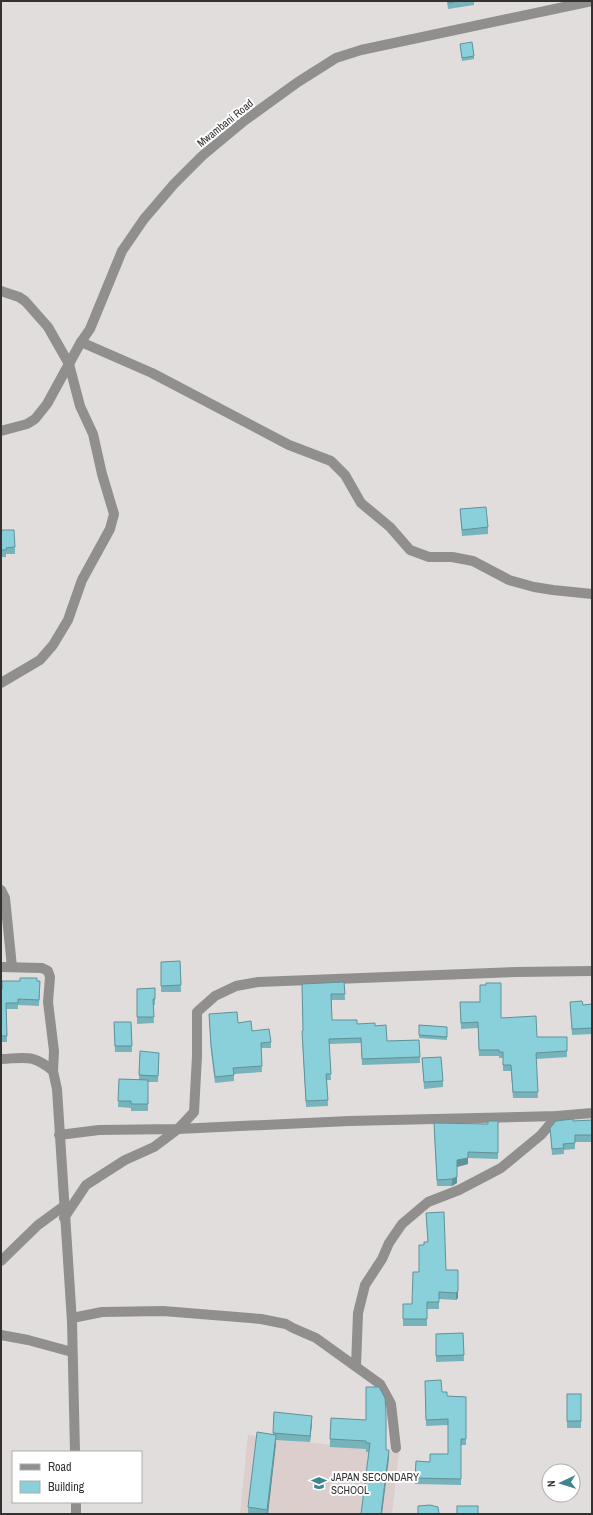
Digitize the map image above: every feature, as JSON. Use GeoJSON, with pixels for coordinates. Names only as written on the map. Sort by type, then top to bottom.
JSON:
{"type":"FeatureCollection","features":[{"type":"Feature","properties":{"kind":"street","name":"Mwambani Road"},"geometry":{"type":"LineString","coordinates":[[1,431],[27,424],[35,419],[46,404],[81,342],[90,330],[122,251],[144,219],[202,156],[244,121],[298,82],[336,58],[361,50],[592,1]]}},
{"type":"Feature","properties":{"kind":"street"},"geometry":{"type":"LineString","coordinates":[[1,291],[25,301],[48,327],[69,364],[80,406],[93,434],[102,474],[114,514],[107,535],[82,580],[68,620],[53,645],[40,660],[1,683]]}},
{"type":"Feature","properties":{"kind":"street"},"geometry":{"type":"LineString","coordinates":[[81,342],[152,373],[289,445],[331,461],[345,475],[361,503],[390,527],[410,550],[429,557],[474,561],[509,580],[534,587],[592,594]]}},
{"type":"Feature","properties":{"kind":"street"},"geometry":{"type":"LineString","coordinates":[[1,890],[5,898],[12,967]]}},
{"type":"Feature","properties":{"kind":"street"},"geometry":{"type":"LineString","coordinates":[[1,967],[42,968],[48,971],[50,977],[48,1002],[54,1051],[53,1071],[57,1090],[64,1218],[72,1318],[75,1451]]}},
{"type":"Feature","properties":{"kind":"street"},"geometry":{"type":"LineString","coordinates":[[64,1218],[86,1185],[125,1160],[154,1147],[178,1128],[194,1112],[197,1056],[197,1012],[215,996],[236,986],[289,980],[340,980],[516,972],[592,971]]}},
{"type":"Feature","properties":{"kind":"street"},"geometry":{"type":"LineString","coordinates":[[1,1059],[31,1058],[44,1063],[53,1071]]}},
{"type":"Feature","properties":{"kind":"street"},"geometry":{"type":"LineString","coordinates":[[59,1135],[99,1130],[356,1120],[556,1116],[592,1113]]}},
{"type":"Feature","properties":{"kind":"street"},"geometry":{"type":"LineString","coordinates":[[356,1366],[358,1314],[365,1285],[382,1259],[389,1243],[402,1224],[428,1202],[459,1190],[501,1168],[541,1135],[556,1116]]}},
{"type":"Feature","properties":{"kind":"street"},"geometry":{"type":"LineString","coordinates":[[1,1261],[38,1225],[64,1206]]}},
{"type":"Feature","properties":{"kind":"street"},"geometry":{"type":"LineString","coordinates":[[72,1318],[102,1312],[163,1311],[279,1322],[316,1338],[380,1384],[391,1404],[396,1448]]}},
{"type":"Feature","properties":{"kind":"street"},"geometry":{"type":"LineString","coordinates":[[1,1335],[72,1352]]}},
{"type":"Feature","properties":{"kind":"street"},"geometry":{"type":"LineString","coordinates":[[76,1503],[76,1514]]}},
{"type":"Feature","properties":{"kind":"shaded area","name":"JAPAN SECONDARY SCHOOL"},"geometry":{"type":"Polygon","coordinates":[[[248,1435],[399,1453],[392,1514],[240,1514],[248,1435]]]}},
{"type":"Feature","properties":{"kind":"building"},"geometry":{"type":"Polygon","coordinates":[[[448,1],[459,1],[448,3],[448,1]]]}},
{"type":"Feature","properties":{"kind":"building"},"geometry":{"type":"Polygon","coordinates":[[[472,42],[474,56],[462,58],[460,44],[472,42]]]}},
{"type":"Feature","properties":{"kind":"building"},"geometry":{"type":"Polygon","coordinates":[[[486,507],[488,527],[462,530],[460,509],[486,507]]]}},
{"type":"Feature","properties":{"kind":"building"},"geometry":{"type":"Polygon","coordinates":[[[1,530],[14,530],[15,547],[1,550],[1,530]]]}},
{"type":"Feature","properties":{"kind":"building"},"geometry":{"type":"Polygon","coordinates":[[[180,961],[181,985],[161,986],[161,962],[180,961]]]}},
{"type":"Feature","properties":{"kind":"building"},"geometry":{"type":"Polygon","coordinates":[[[20,978],[37,978],[37,981],[40,981],[39,1000],[18,999],[18,1003],[6,1003],[7,1036],[1,1036],[2,981],[20,981],[20,978]]]}},
{"type":"Feature","properties":{"kind":"building"},"geometry":{"type":"Polygon","coordinates":[[[344,982],[345,994],[331,994],[332,1020],[357,1020],[357,1024],[375,1023],[375,1026],[386,1025],[387,1041],[419,1040],[420,1057],[362,1059],[361,1038],[329,1039],[331,1074],[326,1074],[328,1100],[306,1101],[302,1031],[302,984],[344,982]]]}},
{"type":"Feature","properties":{"kind":"building"},"geometry":{"type":"Polygon","coordinates":[[[486,983],[501,983],[501,1018],[536,1016],[537,1037],[567,1037],[567,1051],[536,1053],[538,1092],[513,1092],[511,1065],[503,1065],[503,1052],[499,1052],[499,1050],[479,1050],[478,1022],[461,1023],[460,1002],[480,1002],[480,985],[486,985],[486,983]]]}},
{"type":"Feature","properties":{"kind":"building"},"geometry":{"type":"Polygon","coordinates":[[[155,988],[155,999],[153,999],[154,1017],[137,1017],[137,989],[155,988]]]}},
{"type":"Feature","properties":{"kind":"building"},"geometry":{"type":"Polygon","coordinates":[[[582,1001],[583,1005],[592,1004],[592,1028],[572,1029],[570,1002],[582,1001]]]}},
{"type":"Feature","properties":{"kind":"building"},"geometry":{"type":"Polygon","coordinates":[[[237,1012],[238,1023],[251,1021],[252,1031],[269,1029],[271,1042],[261,1043],[262,1066],[233,1068],[234,1075],[215,1077],[209,1014],[237,1012]]]}},
{"type":"Feature","properties":{"kind":"building"},"geometry":{"type":"Polygon","coordinates":[[[114,1022],[131,1022],[132,1046],[115,1046],[114,1022]]]}},
{"type":"Feature","properties":{"kind":"building"},"geometry":{"type":"Polygon","coordinates":[[[419,1025],[447,1027],[447,1037],[419,1035],[419,1025]]]}},
{"type":"Feature","properties":{"kind":"building"},"geometry":{"type":"Polygon","coordinates":[[[140,1051],[159,1053],[158,1076],[139,1075],[140,1051]]]}},
{"type":"Feature","properties":{"kind":"building"},"geometry":{"type":"Polygon","coordinates":[[[441,1057],[443,1081],[424,1082],[422,1058],[441,1057]]]}},
{"type":"Feature","properties":{"kind":"building"},"geometry":{"type":"Polygon","coordinates":[[[119,1079],[148,1080],[148,1104],[131,1104],[131,1101],[118,1101],[119,1079]]]}},
{"type":"Feature","properties":{"kind":"building"},"geometry":{"type":"Polygon","coordinates":[[[573,1119],[573,1121],[592,1120],[592,1135],[575,1135],[575,1143],[563,1144],[564,1148],[552,1149],[550,1128],[556,1121],[573,1119]]]}},
{"type":"Feature","properties":{"kind":"building"},"geometry":{"type":"Polygon","coordinates":[[[488,1121],[498,1121],[498,1153],[468,1152],[468,1158],[457,1160],[457,1177],[452,1179],[437,1180],[434,1123],[488,1124],[488,1121]]]}},
{"type":"Feature","properties":{"kind":"building"},"geometry":{"type":"Polygon","coordinates":[[[444,1212],[446,1270],[458,1270],[458,1291],[456,1293],[439,1292],[439,1302],[427,1302],[427,1319],[403,1319],[403,1304],[412,1304],[413,1272],[419,1272],[419,1245],[424,1245],[424,1242],[428,1242],[426,1213],[444,1212]]]}},
{"type":"Feature","properties":{"kind":"building"},"geometry":{"type":"Polygon","coordinates":[[[463,1333],[464,1355],[436,1356],[436,1334],[463,1333]]]}},
{"type":"Feature","properties":{"kind":"building"},"geometry":{"type":"Polygon","coordinates":[[[441,1380],[442,1392],[447,1392],[447,1396],[466,1397],[466,1439],[461,1439],[461,1479],[415,1478],[416,1461],[430,1462],[430,1454],[448,1454],[448,1419],[426,1420],[425,1381],[441,1380]]]}},
{"type":"Feature","properties":{"kind":"building"},"geometry":{"type":"Polygon","coordinates":[[[366,1387],[379,1387],[385,1398],[386,1450],[389,1450],[381,1514],[361,1514],[370,1443],[366,1443],[366,1441],[330,1439],[331,1418],[366,1420],[366,1387]]]}},
{"type":"Feature","properties":{"kind":"building"},"geometry":{"type":"Polygon","coordinates":[[[567,1394],[581,1394],[581,1421],[567,1421],[567,1394]]]}},
{"type":"Feature","properties":{"kind":"building"},"geometry":{"type":"Polygon","coordinates":[[[274,1412],[312,1416],[310,1436],[273,1433],[274,1412]]]}},
{"type":"Feature","properties":{"kind":"building"},"geometry":{"type":"Polygon","coordinates":[[[257,1432],[276,1435],[267,1510],[248,1507],[257,1432]]]}},
{"type":"Feature","properties":{"kind":"building"},"geometry":{"type":"Polygon","coordinates":[[[430,1505],[438,1507],[439,1514],[418,1514],[418,1506],[430,1505]]]}},
{"type":"Feature","properties":{"kind":"building"},"geometry":{"type":"Polygon","coordinates":[[[457,1506],[478,1506],[478,1514],[457,1514],[457,1506]]]}},
{"type":"Feature","properties":{"kind":"place","name":"JAPAN SECONDARY SCHOOL"},"geometry":{"type":"Point","coordinates":[319,1483]}}]}
